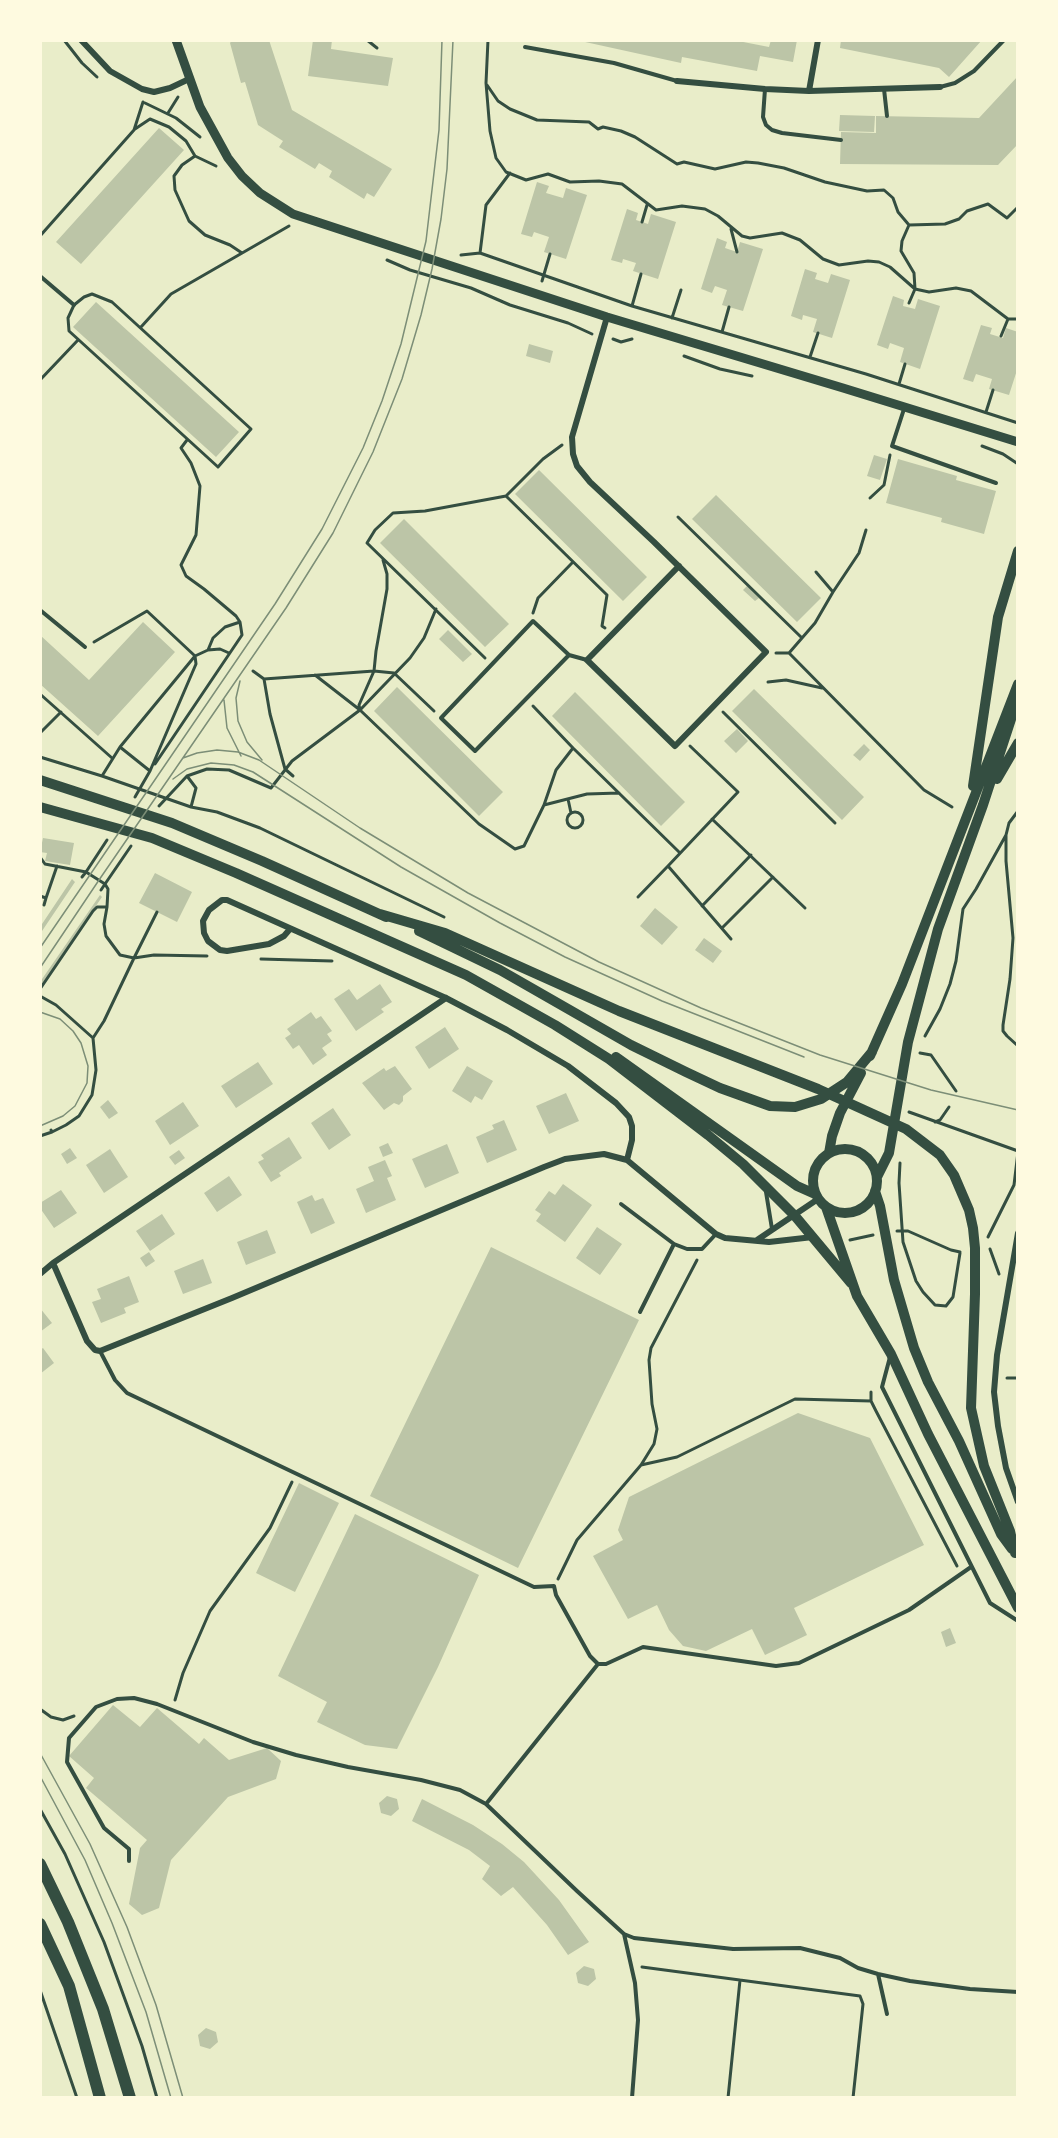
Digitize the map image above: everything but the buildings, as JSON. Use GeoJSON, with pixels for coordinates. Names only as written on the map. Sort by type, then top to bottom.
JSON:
{"type":"FeatureCollection","features":[{"type":"Feature","properties":{"kind":"main road"},"geometry":{"type":"LineString","coordinates":[[970,804],[999,617],[1017,551]]}},
{"type":"Feature","properties":{"kind":"main road"},"geometry":{"type":"LineString","coordinates":[[829,1153],[840,1113],[872,1052],[902,984],[1017,684]]}},
{"type":"Feature","properties":{"kind":"main road"},"geometry":{"type":"LineString","coordinates":[[40,807],[152,838],[466,975],[587,1039],[629,1065],[797,1186],[837,1212],[853,1212],[867,1204],[875,1191],[877,1177],[889,1153],[908,1042],[938,929],[983,805],[1017,701]]}},
{"type":"Feature","properties":{"kind":"main road"},"geometry":{"type":"LineString","coordinates":[[983,805],[1017,743]]}},
{"type":"Feature","properties":{"kind":"main road"},"geometry":{"type":"LineString","coordinates":[[40,780],[172,824],[440,940],[500,970],[631,1045],[686,1072],[757,1102],[770,1106],[795,1107],[821,1099],[847,1082],[872,1052]]}},
{"type":"Feature","properties":{"kind":"main road"},"geometry":{"type":"LineString","coordinates":[[380,914],[445,933],[619,1011],[818,1089],[906,1129],[940,1155],[954,1175],[969,1210],[975,1248],[971,1408],[984,1466],[1010,1531],[1016,1555]]}},
{"type":"Feature","properties":{"kind":"main road"},"geometry":{"type":"LineString","coordinates":[[555,1024],[609,1059],[743,1164],[795,1216],[851,1283],[891,1354],[928,1434],[1017,1608]]}},
{"type":"Feature","properties":{"kind":"main road"},"geometry":{"type":"LineString","coordinates":[[851,1283],[839,1244],[813,1182],[814,1171],[820,1160],[829,1153],[844,1149],[858,1151],[872,1164],[877,1177]]}},
{"type":"Feature","properties":{"kind":"main road"},"geometry":{"type":"LineString","coordinates":[[875,1191],[896,1289],[918,1358],[1001,1534],[1016,1555]]}},
{"type":"Feature","properties":{"kind":"main road"},"geometry":{"type":"LineString","coordinates":[[40,1864],[68,1922],[103,2009],[130,2097]]}},
{"type":"Feature","properties":{"kind":"main road"},"geometry":{"type":"LineString","coordinates":[[40,1924],[69,1986],[100,2097]]}},
{"type":"Feature","properties":{"kind":"street"},"geometry":{"type":"LineString","coordinates":[[81,40],[110,72],[142,89],[154,92],[170,88],[189,79]]}},
{"type":"Feature","properties":{"kind":"street"},"geometry":{"type":"LineString","coordinates":[[176,40],[207,121],[232,164],[260,193],[286,210],[316,223],[607,317],[1017,442]]}},
{"type":"Feature","properties":{"kind":"street"},"geometry":{"type":"LineString","coordinates":[[809,91],[818,40]]}},
{"type":"Feature","properties":{"kind":"street"},"geometry":{"type":"LineString","coordinates":[[677,81],[809,91],[940,87]]}},
{"type":"Feature","properties":{"kind":"street"},"geometry":{"type":"LineString","coordinates":[[607,317],[572,437],[573,454],[577,466],[590,482],[678,566],[766,652],[675,746],[587,660],[678,566]]}},
{"type":"Feature","properties":{"kind":"street"},"geometry":{"type":"LineString","coordinates":[[290,929],[284,936],[269,944],[227,951],[220,950],[208,941],[204,933],[203,921],[209,910],[222,900],[227,900],[446,998],[538,1048],[568,1066],[616,1103],[629,1117],[632,1126],[632,1140],[627,1160]]}},
{"type":"Feature","properties":{"kind":"street"},"geometry":{"type":"LineString","coordinates":[[40,1274],[446,998]]}},
{"type":"Feature","properties":{"kind":"street"},"geometry":{"type":"LineString","coordinates":[[53,1263],[87,1341],[95,1350],[100,1351],[565,1159],[604,1154],[627,1160],[716,1234],[735,1240],[769,1242],[813,1237]]}},
{"type":"Feature","properties":{"kind":"street"},"geometry":{"type":"LineString","coordinates":[[756,1240],[820,1200]]}},
{"type":"Feature","properties":{"kind":"street"},"geometry":{"type":"LineString","coordinates":[[1017,1233],[997,1355],[994,1392],[1006,1468],[1017,1502]]}},
{"type":"Feature","properties":{"kind":"lane"},"geometry":{"type":"LineString","coordinates":[[940,87],[955,83],[974,72],[1004,40]]}},
{"type":"Feature","properties":{"kind":"lane"},"geometry":{"type":"LineString","coordinates":[[525,47],[614,63],[677,81]]}},
{"type":"Feature","properties":{"kind":"lane"},"geometry":{"type":"LineString","coordinates":[[765,89],[763,117],[766,125],[772,130],[841,140]]}},
{"type":"Feature","properties":{"kind":"lane"},"geometry":{"type":"LineString","coordinates":[[884,89],[886,116]]}},
{"type":"Feature","properties":{"kind":"lane"},"geometry":{"type":"LineString","coordinates":[[40,276],[74,305]]}},
{"type":"Feature","properties":{"kind":"lane"},"geometry":{"type":"LineString","coordinates":[[904,407],[892,446],[996,483]]}},
{"type":"Feature","properties":{"kind":"lane"},"geometry":{"type":"LineString","coordinates":[[40,610],[85,647]]}},
{"type":"Feature","properties":{"kind":"lane"},"geometry":{"type":"LineString","coordinates":[[569,655],[475,751],[441,718],[533,621],[569,655],[587,660]]}},
{"type":"Feature","properties":{"kind":"lane"},"geometry":{"type":"LineString","coordinates":[[764,1185],[772,1230]]}},
{"type":"Feature","properties":{"kind":"lane"},"geometry":{"type":"LineString","coordinates":[[621,1204],[674,1244],[692,1250],[702,1249],[716,1234]]}},
{"type":"Feature","properties":{"kind":"lane"},"geometry":{"type":"LineString","coordinates":[[640,1311],[674,1244]]}},
{"type":"Feature","properties":{"kind":"lane"},"geometry":{"type":"LineString","coordinates":[[1010,1285],[1017,1286]]}},
{"type":"Feature","properties":{"kind":"lane"},"geometry":{"type":"LineString","coordinates":[[100,1351],[114,1380],[127,1393],[534,1587],[554,1586],[556,1595],[590,1656],[598,1664],[606,1664],[643,1647],[776,1666],[799,1663],[909,1610],[970,1567]]}},
{"type":"Feature","properties":{"kind":"lane"},"geometry":{"type":"LineString","coordinates":[[891,1354],[882,1387],[990,1603],[1017,1622]]}},
{"type":"Feature","properties":{"kind":"lane"},"geometry":{"type":"LineString","coordinates":[[486,1804],[598,1664]]}},
{"type":"Feature","properties":{"kind":"lane"},"geometry":{"type":"LineString","coordinates":[[129,1861],[129,1850],[104,1828],[67,1762],[69,1738],[96,1707],[117,1699],[134,1698],[172,1710],[253,1742],[296,1755],[460,1790],[486,1804],[624,1934],[634,1938],[733,1949],[800,1948],[840,1958],[858,1968],[910,1981],[970,1989],[1017,1992]]}},
{"type":"Feature","properties":{"kind":"lane"},"geometry":{"type":"LineString","coordinates":[[624,1934],[635,1983],[638,2020],[632,2097]]}},
{"type":"Feature","properties":{"kind":"lane"},"geometry":{"type":"LineString","coordinates":[[878,1974],[887,2014]]}},
{"type":"Feature","properties":{"kind":"path"},"geometry":{"type":"LineString","coordinates":[[367,40],[377,48]]}},
{"type":"Feature","properties":{"kind":"path"},"geometry":{"type":"LineString","coordinates":[[488,40],[486,83],[490,130],[496,158],[506,172],[526,180],[548,174],[570,182],[599,181],[622,184],[656,210],[682,206],[705,209],[718,216],[742,236],[750,238],[782,233],[800,240],[823,259],[838,265],[868,261],[879,262],[890,267],[915,289],[929,292],[956,288],[970,291],[1008,319],[1017,319]]}},
{"type":"Feature","properties":{"kind":"path"},"geometry":{"type":"LineString","coordinates":[[486,83],[498,101],[510,109],[537,120],[589,122],[598,129],[621,131],[635,137],[677,164],[684,162],[715,169],[737,166],[746,162],[758,163],[784,168],[825,182],[867,191],[884,190],[893,198],[898,212],[909,225]]}},
{"type":"Feature","properties":{"kind":"path"},"geometry":{"type":"LineString","coordinates":[[134,130],[143,102]]}},
{"type":"Feature","properties":{"kind":"path"},"geometry":{"type":"LineString","coordinates":[[40,236],[134,130],[150,119],[170,127],[186,141],[195,156],[220,168]]}},
{"type":"Feature","properties":{"kind":"path"},"geometry":{"type":"LineString","coordinates":[[195,156],[182,165],[174,176],[175,190],[189,221],[205,235],[230,245],[242,253]]}},
{"type":"Feature","properties":{"kind":"path"},"geometry":{"type":"LineString","coordinates":[[480,253],[486,205],[510,173]]}},
{"type":"Feature","properties":{"kind":"path"},"geometry":{"type":"LineString","coordinates":[[909,225],[945,224],[959,219],[968,211],[988,204],[1007,218],[1017,207]]}},
{"type":"Feature","properties":{"kind":"path"},"geometry":{"type":"LineString","coordinates":[[642,222],[647,205]]}},
{"type":"Feature","properties":{"kind":"path"},"geometry":{"type":"LineString","coordinates":[[909,225],[902,241],[902,250],[914,273],[915,289],[909,303]]}},
{"type":"Feature","properties":{"kind":"path"},"geometry":{"type":"LineString","coordinates":[[141,327],[171,294],[289,226]]}},
{"type":"Feature","properties":{"kind":"path"},"geometry":{"type":"LineString","coordinates":[[731,227],[737,252]]}},
{"type":"Feature","properties":{"kind":"path"},"geometry":{"type":"LineString","coordinates":[[453,255],[480,253],[632,306],[899,384],[1017,423]]}},
{"type":"Feature","properties":{"kind":"path"},"geometry":{"type":"LineString","coordinates":[[544,274],[550,254]]}},
{"type":"Feature","properties":{"kind":"path"},"geometry":{"type":"LineString","coordinates":[[632,306],[641,274]]}},
{"type":"Feature","properties":{"kind":"path"},"geometry":{"type":"LineString","coordinates":[[672,318],[681,290]]}},
{"type":"Feature","properties":{"kind":"path"},"geometry":{"type":"LineString","coordinates":[[69,331],[218,466],[251,429],[112,302]]}},
{"type":"Feature","properties":{"kind":"path"},"geometry":{"type":"LineString","coordinates":[[722,332],[729,307]]}},
{"type":"Feature","properties":{"kind":"path"},"geometry":{"type":"LineString","coordinates":[[1001,336],[1008,319]]}},
{"type":"Feature","properties":{"kind":"path"},"geometry":{"type":"LineString","coordinates":[[810,357],[818,333]]}},
{"type":"Feature","properties":{"kind":"path"},"geometry":{"type":"LineString","coordinates":[[40,381],[78,340]]}},
{"type":"Feature","properties":{"kind":"path"},"geometry":{"type":"LineString","coordinates":[[899,384],[904,364]]}},
{"type":"Feature","properties":{"kind":"path"},"geometry":{"type":"LineString","coordinates":[[986,412],[993,390]]}},
{"type":"Feature","properties":{"kind":"path"},"geometry":{"type":"LineString","coordinates":[[491,664],[368,543],[375,530],[393,513],[425,511],[507,496],[543,459],[572,437]]}},
{"type":"Feature","properties":{"kind":"path"},"geometry":{"type":"LineString","coordinates":[[150,771],[242,635],[240,622],[236,616],[186,576],[181,565],[196,535],[200,486],[191,463],[181,448],[187,440]]}},
{"type":"Feature","properties":{"kind":"path"},"geometry":{"type":"LineString","coordinates":[[870,498],[884,485],[892,446]]}},
{"type":"Feature","properties":{"kind":"path"},"geometry":{"type":"LineString","coordinates":[[507,496],[607,595],[602,626],[612,634]]}},
{"type":"Feature","properties":{"kind":"path"},"geometry":{"type":"LineString","coordinates":[[678,516],[802,638]]}},
{"type":"Feature","properties":{"kind":"path"},"geometry":{"type":"LineString","coordinates":[[789,653],[815,623],[859,553],[866,530]]}},
{"type":"Feature","properties":{"kind":"path"},"geometry":{"type":"LineString","coordinates":[[360,710],[359,705],[374,671],[387,589],[387,574],[381,556]]}},
{"type":"Feature","properties":{"kind":"path"},"geometry":{"type":"LineString","coordinates":[[533,621],[531,617],[538,598],[572,563]]}},
{"type":"Feature","properties":{"kind":"path"},"geometry":{"type":"LineString","coordinates":[[816,572],[833,592]]}},
{"type":"Feature","properties":{"kind":"path"},"geometry":{"type":"LineString","coordinates":[[166,796],[187,776],[207,769],[229,770],[271,788],[292,761],[360,710],[418,648],[436,609]]}},
{"type":"Feature","properties":{"kind":"path"},"geometry":{"type":"LineString","coordinates":[[85,647],[147,611],[195,656],[196,664],[145,782]]}},
{"type":"Feature","properties":{"kind":"path"},"geometry":{"type":"LineString","coordinates":[[208,650],[213,638],[225,627],[240,622]]}},
{"type":"Feature","properties":{"kind":"path"},"geometry":{"type":"LineString","coordinates":[[102,776],[120,747],[195,656],[208,650],[228,653]]}},
{"type":"Feature","properties":{"kind":"path"},"geometry":{"type":"LineString","coordinates":[[766,652],[789,653],[924,790],[952,807]]}},
{"type":"Feature","properties":{"kind":"path"},"geometry":{"type":"LineString","coordinates":[[254,671],[264,679],[274,732],[285,769],[293,776]]}},
{"type":"Feature","properties":{"kind":"path"},"geometry":{"type":"LineString","coordinates":[[264,679],[374,671],[394,673],[441,718]]}},
{"type":"Feature","properties":{"kind":"path"},"geometry":{"type":"LineString","coordinates":[[315,675],[360,710],[479,824],[515,849],[524,846],[544,805],[556,770],[573,748]]}},
{"type":"Feature","properties":{"kind":"path"},"geometry":{"type":"LineString","coordinates":[[768,682],[786,680],[824,689]]}},
{"type":"Feature","properties":{"kind":"path"},"geometry":{"type":"LineString","coordinates":[[40,694],[112,758]]}},
{"type":"Feature","properties":{"kind":"path"},"geometry":{"type":"LineString","coordinates":[[526,698],[573,748],[680,852]]}},
{"type":"Feature","properties":{"kind":"path"},"geometry":{"type":"LineString","coordinates":[[715,705],[835,823]]}},
{"type":"Feature","properties":{"kind":"path"},"geometry":{"type":"LineString","coordinates":[[41,732],[61,712]]}},
{"type":"Feature","properties":{"kind":"path"},"geometry":{"type":"LineString","coordinates":[[638,897],[738,792],[682,738]]}},
{"type":"Feature","properties":{"kind":"path"},"geometry":{"type":"LineString","coordinates":[[120,747],[150,771]]}},
{"type":"Feature","properties":{"kind":"path"},"geometry":{"type":"LineString","coordinates":[[40,758],[102,776],[191,807],[217,812],[260,828],[454,922]]}},
{"type":"Feature","properties":{"kind":"path"},"geometry":{"type":"LineString","coordinates":[[187,776],[196,788],[191,807]]}},
{"type":"Feature","properties":{"kind":"path"},"geometry":{"type":"LineString","coordinates":[[544,805],[586,795],[621,793]]}},
{"type":"Feature","properties":{"kind":"path"},"geometry":{"type":"LineString","coordinates":[[568,799],[571,813]]}},
{"type":"Feature","properties":{"kind":"path"},"geometry":{"type":"LineString","coordinates":[[1017,811],[1017,820]]}},
{"type":"Feature","properties":{"kind":"path"},"geometry":{"type":"LineString","coordinates":[[956,1091],[931,1055],[918,1053],[950,984],[956,961],[963,909],[1006,835],[1017,811]]}},
{"type":"Feature","properties":{"kind":"path"},"geometry":{"type":"LineString","coordinates":[[571,813],[579,813],[583,817],[583,822],[578,828],[572,828],[567,822],[567,817],[571,813]]}},
{"type":"Feature","properties":{"kind":"path"},"geometry":{"type":"LineString","coordinates":[[712,819],[805,908]]}},
{"type":"Feature","properties":{"kind":"path"},"geometry":{"type":"LineString","coordinates":[[1006,835],[1013,938],[1003,1024],[1007,1036],[1017,1046]]}},
{"type":"Feature","properties":{"kind":"path"},"geometry":{"type":"LineString","coordinates":[[702,906],[751,855]]}},
{"type":"Feature","properties":{"kind":"path"},"geometry":{"type":"LineString","coordinates":[[40,857],[45,864],[86,872],[105,884],[108,890],[104,924],[106,936],[120,954],[134,958]]}},
{"type":"Feature","properties":{"kind":"path"},"geometry":{"type":"LineString","coordinates":[[82,877],[92,862]]}},
{"type":"Feature","properties":{"kind":"path"},"geometry":{"type":"LineString","coordinates":[[44,905],[57,866]]}},
{"type":"Feature","properties":{"kind":"path"},"geometry":{"type":"LineString","coordinates":[[668,866],[731,939]]}},
{"type":"Feature","properties":{"kind":"path"},"geometry":{"type":"LineString","coordinates":[[101,890],[112,874]]}},
{"type":"Feature","properties":{"kind":"path"},"geometry":{"type":"LineString","coordinates":[[722,928],[773,877]]}},
{"type":"Feature","properties":{"kind":"path"},"geometry":{"type":"LineString","coordinates":[[40,896],[46,897]]}},
{"type":"Feature","properties":{"kind":"path"},"geometry":{"type":"LineString","coordinates":[[40,989],[93,911],[97,907],[107,907]]}},
{"type":"Feature","properties":{"kind":"path"},"geometry":{"type":"LineString","coordinates":[[40,1136],[79,1116],[92,1095],[96,1070],[93,1038],[104,1021],[157,912]]}},
{"type":"Feature","properties":{"kind":"path"},"geometry":{"type":"LineString","coordinates":[[40,996],[56,1005],[93,1038]]}},
{"type":"Feature","properties":{"kind":"path"},"geometry":{"type":"LineString","coordinates":[[935,1122],[940,1120],[949,1107]]}},
{"type":"Feature","properties":{"kind":"path"},"geometry":{"type":"LineString","coordinates":[[901,1108],[1017,1151],[1014,1185],[988,1237],[988,1246],[1000,1277],[1011,1278]]}},
{"type":"Feature","properties":{"kind":"path"},"geometry":{"type":"LineString","coordinates":[[900,1162],[903,1242],[912,1272],[923,1292],[935,1305],[946,1306],[953,1297],[960,1252]]}},
{"type":"Feature","properties":{"kind":"path"},"geometry":{"type":"LineString","coordinates":[[839,1244],[902,1230],[951,1250],[960,1252],[975,1248]]}},
{"type":"Feature","properties":{"kind":"path"},"geometry":{"type":"LineString","coordinates":[[554,1586],[577,1540],[641,1465],[654,1444],[657,1428],[652,1404],[648,1360],[651,1348],[702,1249]]}},
{"type":"Feature","properties":{"kind":"path"},"geometry":{"type":"LineString","coordinates":[[1005,1378],[1017,1378]]}},
{"type":"Feature","properties":{"kind":"path"},"geometry":{"type":"LineString","coordinates":[[641,1465],[677,1457],[795,1399],[871,1401]]}},
{"type":"Feature","properties":{"kind":"path"},"geometry":{"type":"LineString","coordinates":[[172,1710],[183,1673],[210,1611],[270,1528],[297,1473]]}},
{"type":"Feature","properties":{"kind":"path"},"geometry":{"type":"LineString","coordinates":[[40,1709],[51,1717],[63,1720],[96,1707]]}},
{"type":"Feature","properties":{"kind":"path"},"geometry":{"type":"LineString","coordinates":[[40,1809],[65,1854],[100,1933],[142,2046],[157,2097]]}},
{"type":"Feature","properties":{"kind":"path"},"geometry":{"type":"LineString","coordinates":[[637,1966],[860,1996],[863,2004],[853,2097]]}},
{"type":"Feature","properties":{"kind":"path"},"geometry":{"type":"LineString","coordinates":[[728,2097],[740,1979]]}},
{"type":"Feature","properties":{"kind":"path"},"geometry":{"type":"LineString","coordinates":[[40,1990],[76,2097]]}},
{"type":"Feature","properties":{"kind":"tram line"},"geometry":{"type":"LineString","coordinates":[[40,948],[275,604],[322,529],[363,448],[401,344],[426,241],[439,130],[442,40]]}},
{"type":"Feature","properties":{"kind":"tram line"},"geometry":{"type":"LineString","coordinates":[[40,968],[286,608],[333,533],[373,452],[402,379],[432,269],[447,169],[453,40]]}},
{"type":"Feature","properties":{"kind":"tram line"},"geometry":{"type":"LineString","coordinates":[[240,681],[236,698],[238,721],[247,742],[262,760]]}},
{"type":"Feature","properties":{"kind":"tram line"},"geometry":{"type":"LineString","coordinates":[[224,700],[227,728],[241,756]]}},
{"type":"Feature","properties":{"kind":"tram line"},"geometry":{"type":"LineString","coordinates":[[183,758],[217,750],[238,752],[259,760],[360,828],[468,893],[599,962],[701,1008],[820,1055],[931,1090],[1018,1110]]}},
{"type":"Feature","properties":{"kind":"tram line"},"geometry":{"type":"LineString","coordinates":[[173,779],[187,769],[211,763],[234,765],[253,772],[401,867],[565,957],[662,1001],[804,1057]]}},
{"type":"Feature","properties":{"kind":"tram line"},"geometry":{"type":"LineString","coordinates":[[40,1012],[60,1019],[73,1031],[81,1043],[88,1066],[87,1083],[75,1106],[63,1116],[40,1126]]}},
{"type":"Feature","properties":{"kind":"tram line"},"geometry":{"type":"LineString","coordinates":[[40,1753],[90,1844],[127,1927],[156,2005],[183,2098]]}},
{"type":"Feature","properties":{"kind":"tram line"},"geometry":{"type":"LineString","coordinates":[[40,1776],[85,1860],[112,1923],[146,2012],[171,2098]]}}]}
